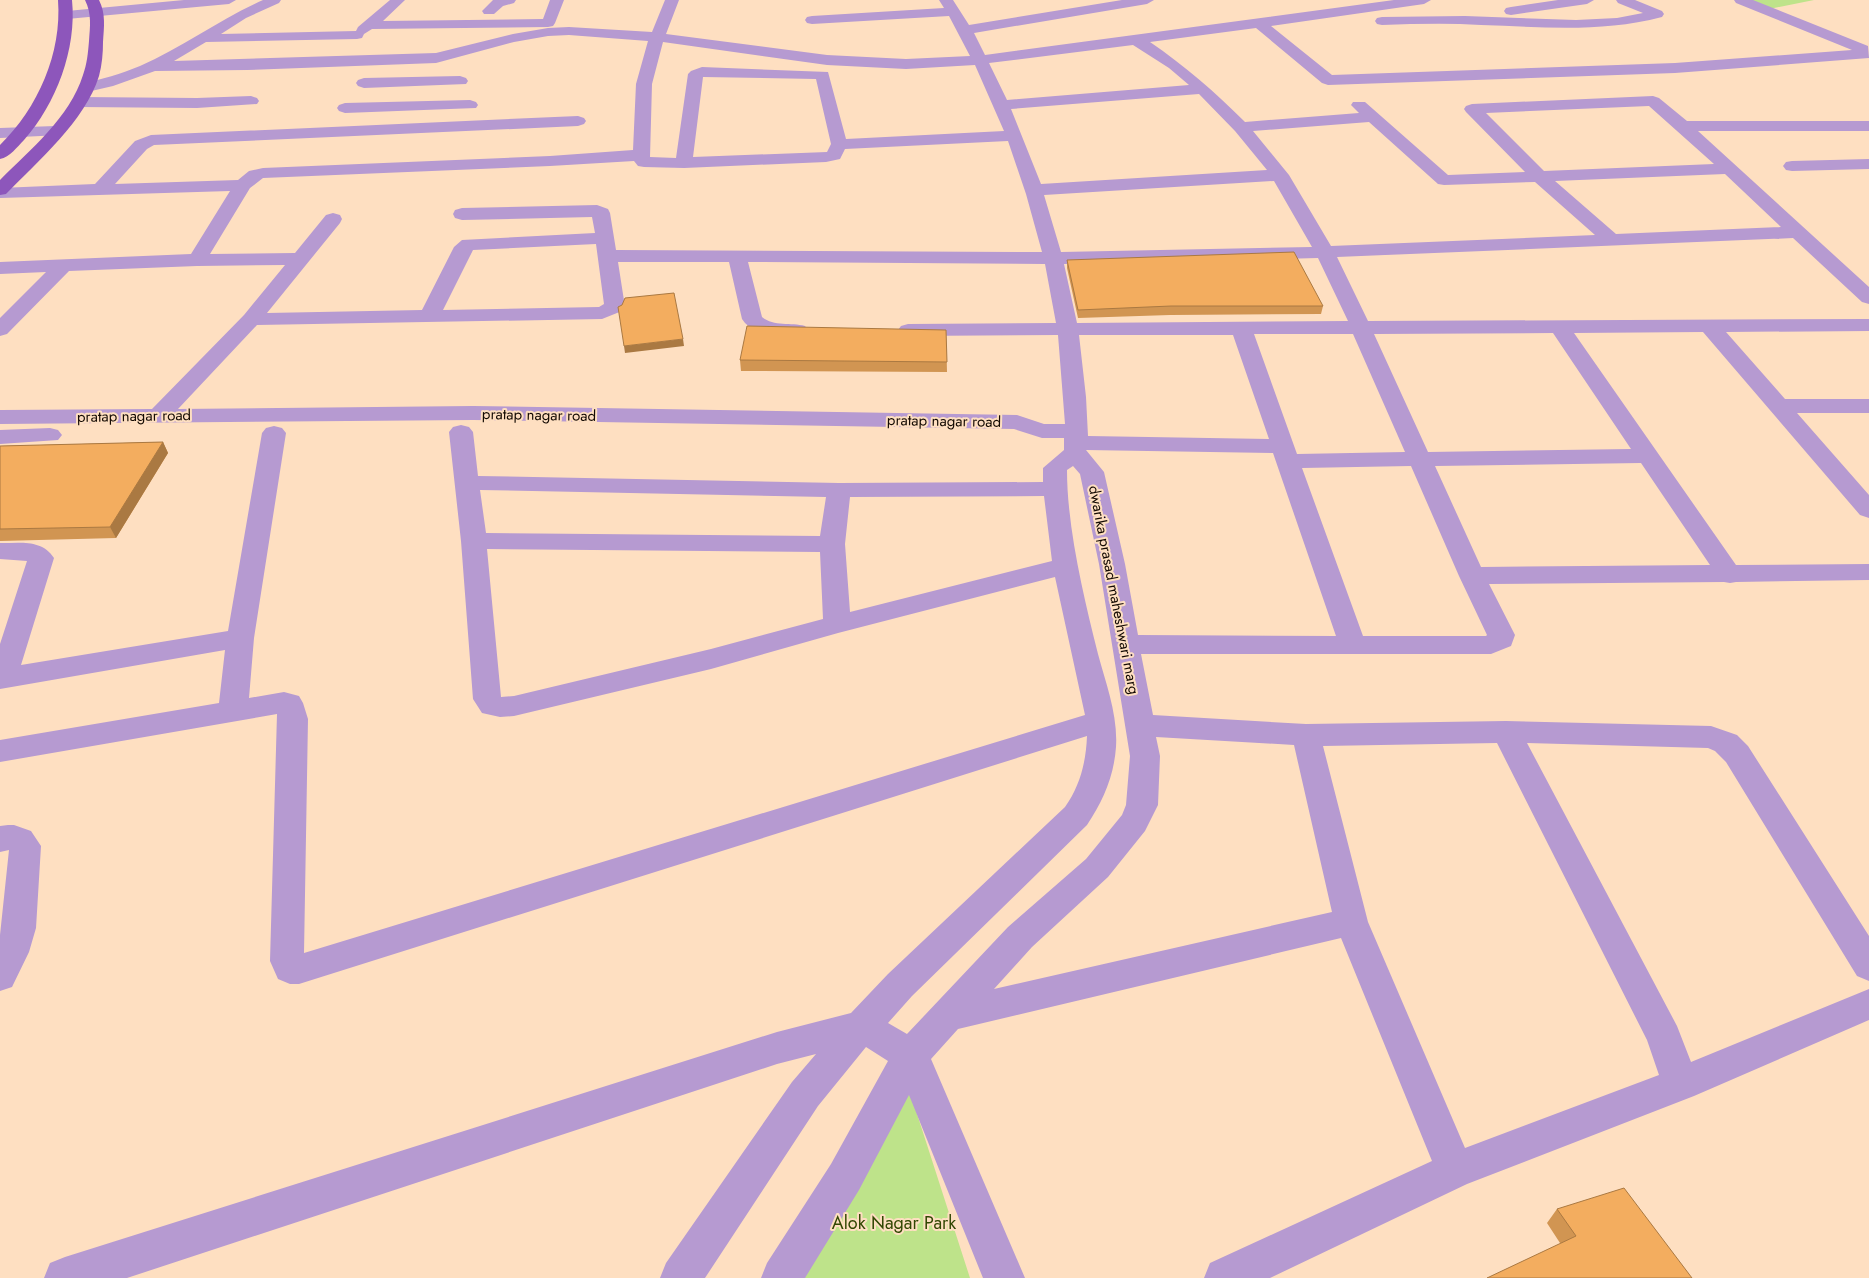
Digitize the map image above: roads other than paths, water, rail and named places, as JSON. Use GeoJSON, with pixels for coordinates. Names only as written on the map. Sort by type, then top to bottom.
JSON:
{"type":"FeatureCollection","features":[{"type":"Feature","properties":{"kind":"main road"},"geometry":{"type":"LineString","coordinates":[[0,191],[55,131],[79,102],[87,87],[94,67],[95,5]]}},
{"type":"Feature","properties":{"kind":"main road"},"geometry":{"type":"LineString","coordinates":[[0,154],[22,133],[44,102],[54,76],[66,8]]}},
{"type":"Feature","properties":{"kind":"street"},"geometry":{"type":"LineString","coordinates":[[66,8],[95,5],[229,0]]}},
{"type":"Feature","properties":{"kind":"street"},"geometry":{"type":"LineString","coordinates":[[87,87],[106,84],[165,62],[238,17],[274,0]]}},
{"type":"Feature","properties":{"kind":"street"},"geometry":{"type":"LineString","coordinates":[[324,63],[398,0]]}},
{"type":"Feature","properties":{"kind":"street"},"geometry":{"type":"LineString","coordinates":[[489,11],[498,3],[509,0]]}},
{"type":"Feature","properties":{"kind":"street"},"geometry":{"type":"LineString","coordinates":[[370,25],[548,23],[557,0]]}},
{"type":"Feature","properties":{"kind":"street"},"geometry":{"type":"LineString","coordinates":[[672,0],[656,37],[645,78],[641,118],[640,159],[647,163],[684,163],[826,158],[834,155],[839,144],[824,75],[702,72],[696,74],[684,163]]}},
{"type":"Feature","properties":{"kind":"street"},"geometry":{"type":"LineString","coordinates":[[965,30],[1147,0]]}},
{"type":"Feature","properties":{"kind":"street"},"geometry":{"type":"LineString","coordinates":[[153,66],[324,63],[442,57],[500,41],[548,32],[588,32],[656,37],[827,60],[906,64],[980,60],[1260,24],[1424,0]]}},
{"type":"Feature","properties":{"kind":"street"},"geometry":{"type":"LineString","coordinates":[[1457,20],[1586,0]]}},
{"type":"Feature","properties":{"kind":"street"},"geometry":{"type":"LineString","coordinates":[[1360,9],[1380,20],[1457,20],[1566,25],[1604,23],[1657,14],[1623,0]]}},
{"type":"Feature","properties":{"kind":"street"},"geometry":{"type":"LineString","coordinates":[[1741,0],[1869,52]]}},
{"type":"Feature","properties":{"kind":"street"},"geometry":{"type":"LineString","coordinates":[[680,1278],[805,1094],[862,1026],[900,985],[1076,816],[1085,804],[1096,781],[1102,732],[1101,721],[1081,647],[1065,566],[1054,489],[1055,468],[1075,442],[1069,330],[1054,258],[1034,190],[1000,105],[965,30],[949,6],[812,15],[815,42],[827,60]]}},
{"type":"Feature","properties":{"kind":"street"},"geometry":{"type":"LineString","coordinates":[[325,133],[364,83],[387,60],[409,42],[425,24]]}},
{"type":"Feature","properties":{"kind":"street"},"geometry":{"type":"LineString","coordinates":[[1260,24],[1374,117],[1444,180],[1729,169]]}},
{"type":"Feature","properties":{"kind":"street"},"geometry":{"type":"LineString","coordinates":[[204,38],[357,35]]}},
{"type":"Feature","properties":{"kind":"street"},"geometry":{"type":"LineString","coordinates":[[1125,644],[1491,645],[1501,639],[1501,635],[1472,576],[1362,328],[1325,252],[1280,175],[1241,127],[1203,90],[1174,65],[1136,40]]}},
{"type":"Feature","properties":{"kind":"street"},"geometry":{"type":"LineString","coordinates":[[1328,80],[1675,68],[1869,52]]}},
{"type":"Feature","properties":{"kind":"street"},"geometry":{"type":"LineString","coordinates":[[1619,70],[1683,126],[1869,298]]}},
{"type":"Feature","properties":{"kind":"street"},"geometry":{"type":"LineString","coordinates":[[364,83],[460,81]]}},
{"type":"Feature","properties":{"kind":"street"},"geometry":{"type":"LineString","coordinates":[[1000,105],[1203,90]]}},
{"type":"Feature","properties":{"kind":"street"},"geometry":{"type":"LineString","coordinates":[[79,102],[197,103],[251,101]]}},
{"type":"Feature","properties":{"kind":"street"},"geometry":{"type":"LineString","coordinates":[[1612,240],[1540,177],[1472,110],[1653,101]]}},
{"type":"Feature","properties":{"kind":"street"},"geometry":{"type":"LineString","coordinates":[[345,108],[470,105]]}},
{"type":"Feature","properties":{"kind":"street"},"geometry":{"type":"LineString","coordinates":[[1241,127],[1374,117]]}},
{"type":"Feature","properties":{"kind":"street"},"geometry":{"type":"LineString","coordinates":[[100,190],[141,145],[151,140],[578,121]]}},
{"type":"Feature","properties":{"kind":"street"},"geometry":{"type":"LineString","coordinates":[[1683,126],[1869,126]]}},
{"type":"Feature","properties":{"kind":"street"},"geometry":{"type":"LineString","coordinates":[[0,133],[55,131]]}},
{"type":"Feature","properties":{"kind":"street"},"geometry":{"type":"LineString","coordinates":[[839,144],[1012,136]]}},
{"type":"Feature","properties":{"kind":"street"},"geometry":{"type":"LineString","coordinates":[[197,260],[243,185],[255,175],[263,173],[550,161],[641,155]]}},
{"type":"Feature","properties":{"kind":"street"},"geometry":{"type":"LineString","coordinates":[[1792,166],[1869,164]]}},
{"type":"Feature","properties":{"kind":"street"},"geometry":{"type":"LineString","coordinates":[[1034,190],[1280,175]]}},
{"type":"Feature","properties":{"kind":"street"},"geometry":{"type":"LineString","coordinates":[[0,191],[243,185]]}},
{"type":"Feature","properties":{"kind":"street"},"geometry":{"type":"LineString","coordinates":[[251,319],[608,312],[615,307],[602,214],[596,211],[462,214]]}},
{"type":"Feature","properties":{"kind":"street"},"geometry":{"type":"LineString","coordinates":[[158,416],[251,319],[332,219]]}},
{"type":"Feature","properties":{"kind":"street"},"geometry":{"type":"LineString","coordinates":[[429,317],[464,247],[469,244],[607,247],[737,258],[1054,258],[1325,252],[1797,232]]}},
{"type":"Feature","properties":{"kind":"street"},"geometry":{"type":"LineString","coordinates":[[737,258],[752,319],[760,326],[778,330],[816,330]]}},
{"type":"Feature","properties":{"kind":"street"},"geometry":{"type":"LineString","coordinates":[[0,268],[197,260],[300,259]]}},
{"type":"Feature","properties":{"kind":"street"},"geometry":{"type":"LineString","coordinates":[[0,330],[63,266]]}},
{"type":"Feature","properties":{"kind":"street"},"geometry":{"type":"LineString","coordinates":[[884,330],[1869,324]]}},
{"type":"Feature","properties":{"kind":"street"},"geometry":{"type":"LineString","coordinates":[[1709,326],[1869,510]]}},
{"type":"Feature","properties":{"kind":"street"},"geometry":{"type":"LineString","coordinates":[[1559,327],[1730,575]]}},
{"type":"Feature","properties":{"kind":"street"},"geometry":{"type":"LineString","coordinates":[[1241,328],[1353,646]]}},
{"type":"Feature","properties":{"kind":"street"},"geometry":{"type":"LineString","coordinates":[[1779,406],[1869,406]]}},
{"type":"Feature","properties":{"kind":"street","name":"pratap nagar road"},"geometry":{"type":"LineString","coordinates":[[0,417],[473,414],[1017,422],[1075,442],[1285,454],[1419,458],[1648,456]]}},
{"type":"Feature","properties":{"kind":"street"},"geometry":{"type":"LineString","coordinates":[[0,437],[82,434],[461,432],[1018,438],[1042,431]]}},
{"type":"Feature","properties":{"kind":"street"},"geometry":{"type":"LineString","coordinates":[[461,432],[474,541],[487,700],[492,706],[514,706],[692,664],[837,624],[1065,566]]}},
{"type":"Feature","properties":{"kind":"street"},"geometry":{"type":"LineString","coordinates":[[233,712],[240,638],[274,433]]}},
{"type":"Feature","properties":{"kind":"street","name":"dwarika prasad maheshwari marg"},"geometry":{"type":"LineString","coordinates":[[782,1278],[845,1177],[911,1055],[1020,937],[1097,868],[1134,822],[1142,805],[1145,756],[1112,564],[1092,472],[1075,442]]}},
{"type":"Feature","properties":{"kind":"street"},"geometry":{"type":"LineString","coordinates":[[468,484],[839,490],[1054,489]]}},
{"type":"Feature","properties":{"kind":"street"},"geometry":{"type":"LineString","coordinates":[[837,624],[832,544],[839,490]]}},
{"type":"Feature","properties":{"kind":"street"},"geometry":{"type":"LineString","coordinates":[[474,541],[832,544]]}},
{"type":"Feature","properties":{"kind":"street"},"geometry":{"type":"LineString","coordinates":[[0,552],[31,551],[42,558],[1,679],[240,638]]}},
{"type":"Feature","properties":{"kind":"street"},"geometry":{"type":"LineString","coordinates":[[1472,576],[1730,575],[1869,572]]}},
{"type":"Feature","properties":{"kind":"street"},"geometry":{"type":"LineString","coordinates":[[0,752],[284,702],[289,703],[292,729],[287,961],[290,969],[300,970],[1101,721]]}},
{"type":"Feature","properties":{"kind":"street"},"geometry":{"type":"LineString","coordinates":[[1139,725],[1306,734],[1506,732],[1712,737],[1726,743],[1736,754],[1869,966]]}},
{"type":"Feature","properties":{"kind":"street"},"geometry":{"type":"LineString","coordinates":[[1506,732],[1664,1037],[1680,1084]]}},
{"type":"Feature","properties":{"kind":"street"},"geometry":{"type":"LineString","coordinates":[[1306,734],[1351,922],[1455,1170]]}},
{"type":"Feature","properties":{"kind":"street"},"geometry":{"type":"LineString","coordinates":[[0,839],[17,837],[22,840],[25,846],[19,928],[12,952],[0,976]]}},
{"type":"Feature","properties":{"kind":"street"},"geometry":{"type":"LineString","coordinates":[[946,1016],[1351,922]]}},
{"type":"Feature","properties":{"kind":"street"},"geometry":{"type":"LineString","coordinates":[[1225,1278],[1455,1170],[1680,1084],[1869,1004]]}},
{"type":"Feature","properties":{"kind":"street"},"geometry":{"type":"LineString","coordinates":[[65,1278],[778,1048],[862,1026],[911,1055],[1004,1278]]}},
{"type":"Feature","properties":{"kind":"park label","name":"Alok Nagar Park"},"geometry":{"type":"Point","coordinates":[894,1223]}}]}
